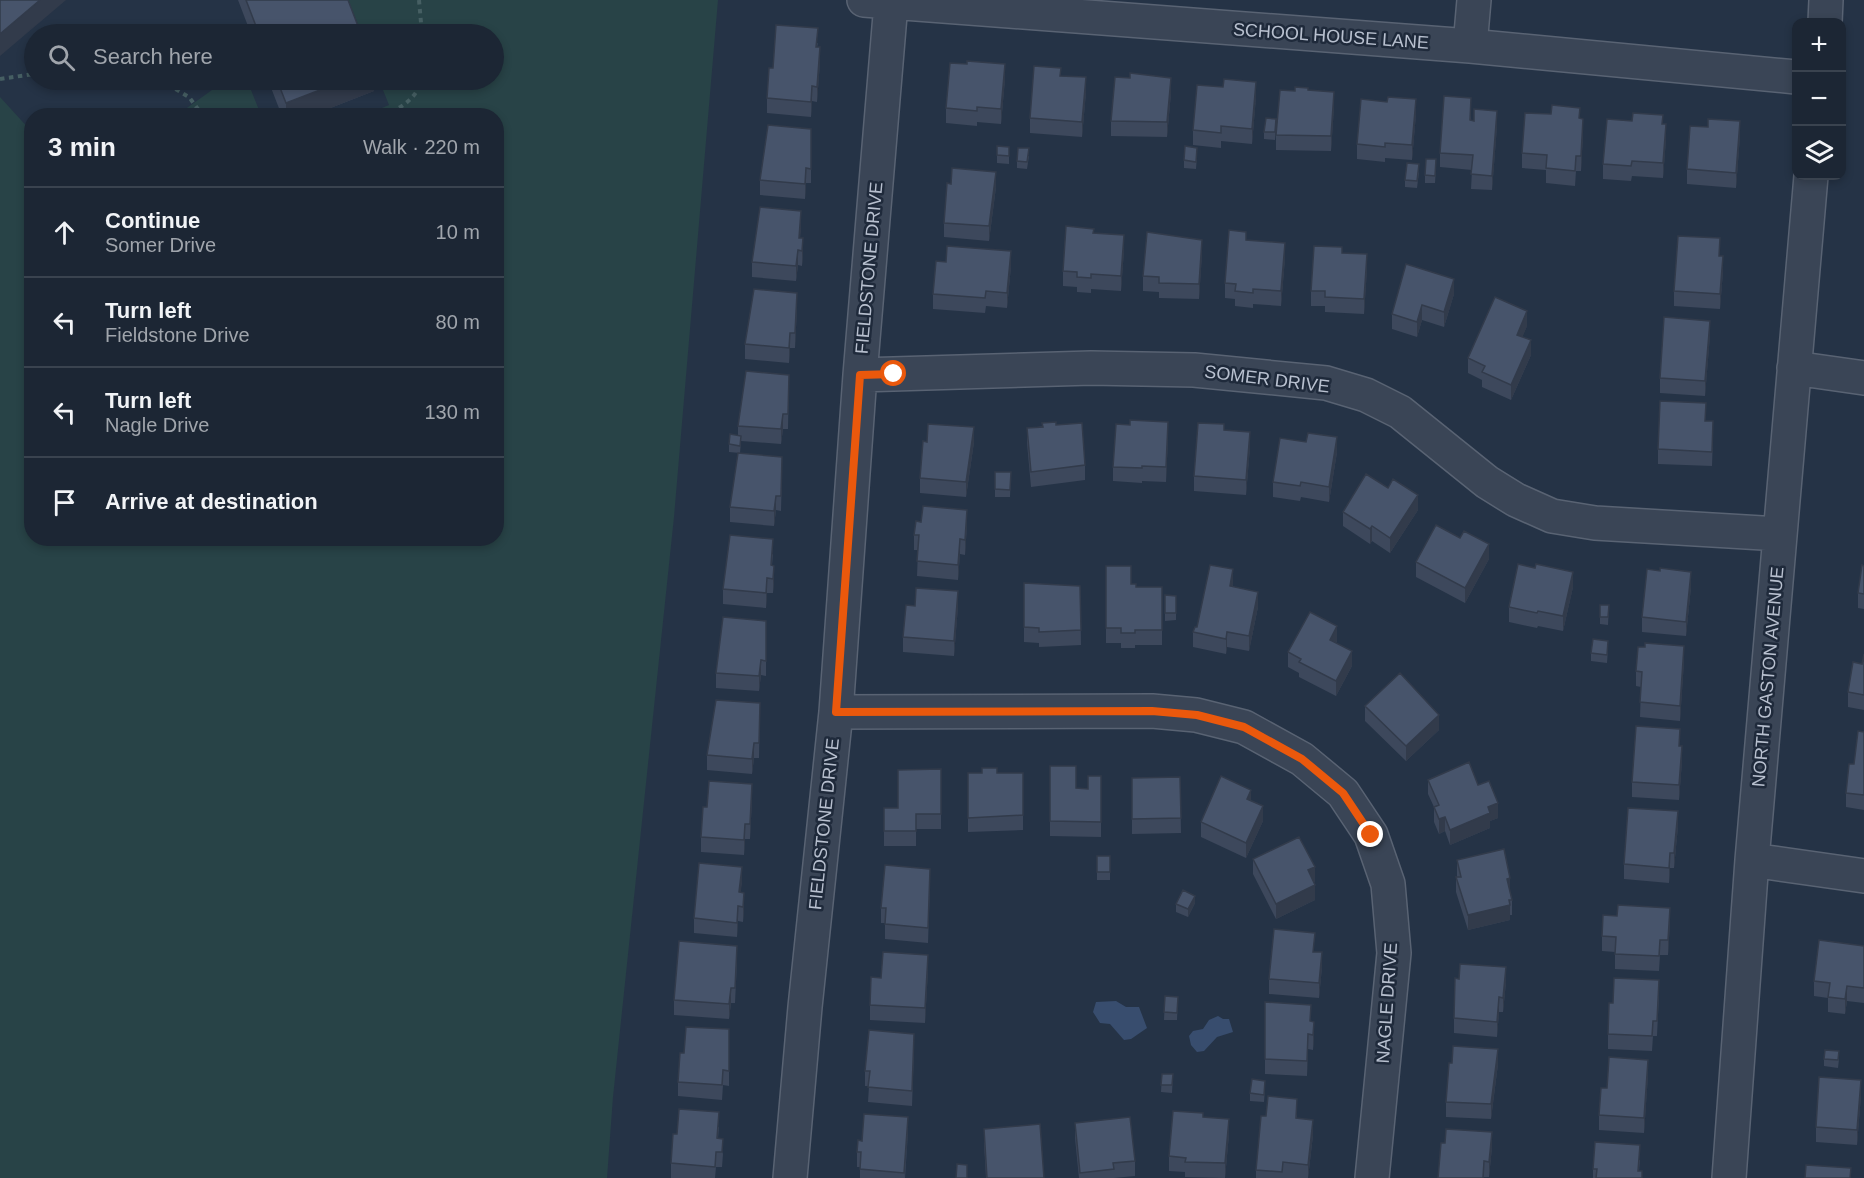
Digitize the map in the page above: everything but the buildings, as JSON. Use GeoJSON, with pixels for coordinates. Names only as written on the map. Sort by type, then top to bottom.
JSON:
{"type":"FeatureCollection","features":[{"type":"Feature","properties":{"kind":"street"},"geometry":{"type":"LineString","coordinates":[[1470,46],[1474,0]]}},
{"type":"Feature","properties":{"kind":"street"},"geometry":{"type":"LineString","coordinates":[[1825,18],[1826,0]]}},
{"type":"Feature","properties":{"kind":"street","name":"SCHOOL HOUSE LANE"},"geometry":{"type":"LineString","coordinates":[[878,2],[1470,46],[1792,77]]}},
{"type":"Feature","properties":{"kind":"street","name":"FIELDSTONE DRIVE"},"geometry":{"type":"LineString","coordinates":[[790,1178],[836,712],[860,375],[878,2]]}},
{"type":"Feature","properties":{"kind":"street","name":"NORTH GASTON AVENUE"},"geometry":{"type":"LineString","coordinates":[[1729,1178],[1752,860],[1811,180]]}},
{"type":"Feature","properties":{"kind":"street","name":"SOMER DRIVE"},"geometry":{"type":"LineString","coordinates":[[860,375],[1091,368],[1194,370],[1326,383],[1366,395],[1400,412],[1487,482],[1516,501],[1552,516],[1595,523],[1780,534]]}},
{"type":"Feature","properties":{"kind":"street"},"geometry":{"type":"LineString","coordinates":[[1794,368],[1864,378]]}},
{"type":"Feature","properties":{"kind":"street","name":"NAGLE DRIVE"},"geometry":{"type":"LineString","coordinates":[[836,712],[1152,711],[1197,715],[1244,727],[1302,759],[1343,793],[1371,835],[1388,884],[1394,953],[1372,1178]]}},
{"type":"Feature","properties":{"kind":"street"},"geometry":{"type":"LineString","coordinates":[[1752,860],[1864,876]]}},
{"type":"Feature","properties":{"kind":"path"},"geometry":{"type":"LineString","coordinates":[[419,0],[421,24]]}},
{"type":"Feature","properties":{"kind":"path"},"geometry":{"type":"LineString","coordinates":[[0,79],[24,75]]}},
{"type":"Feature","properties":{"kind":"path"},"geometry":{"type":"LineString","coordinates":[[177,90],[189,97],[197,108]]}},
{"type":"Feature","properties":{"kind":"path"},"geometry":{"type":"LineString","coordinates":[[400,108],[413,98],[417,90]]}},
{"type":"Feature","properties":{"kind":"green space"},"geometry":{"type":"Polygon","coordinates":[[[348,0],[718,0],[674,517],[613,1097],[607,1178],[0,1178],[0,97],[24,123],[24,546],[504,546],[504,108],[382,108],[389,105],[383,90],[504,90],[504,24],[358,24],[348,0]]]}},
{"type":"Feature","properties":{"kind":"green space"},"geometry":{"type":"Polygon","coordinates":[[[212,90],[251,90],[258,108],[187,108],[212,90]]]}},
{"type":"Feature","properties":{"kind":"water"},"geometry":{"type":"Polygon","coordinates":[[[1116,1001],[1126,1007],[1139,1007],[1147,1028],[1131,1039],[1124,1040],[1110,1024],[1100,1023],[1093,1012],[1096,1002],[1116,1001]]]}},
{"type":"Feature","properties":{"kind":"water"},"geometry":{"type":"Polygon","coordinates":[[[1218,1016],[1229,1019],[1233,1032],[1217,1037],[1204,1051],[1197,1052],[1191,1045],[1189,1036],[1193,1031],[1203,1029],[1209,1020],[1218,1016]]]}},
{"type":"Feature","properties":{"kind":"route"},"geometry":{"type":"LineString","coordinates":[[894,374],[860,375],[836,712],[1152,711],[1197,715],[1244,727],[1302,759],[1343,793],[1371,835]]}}]}
